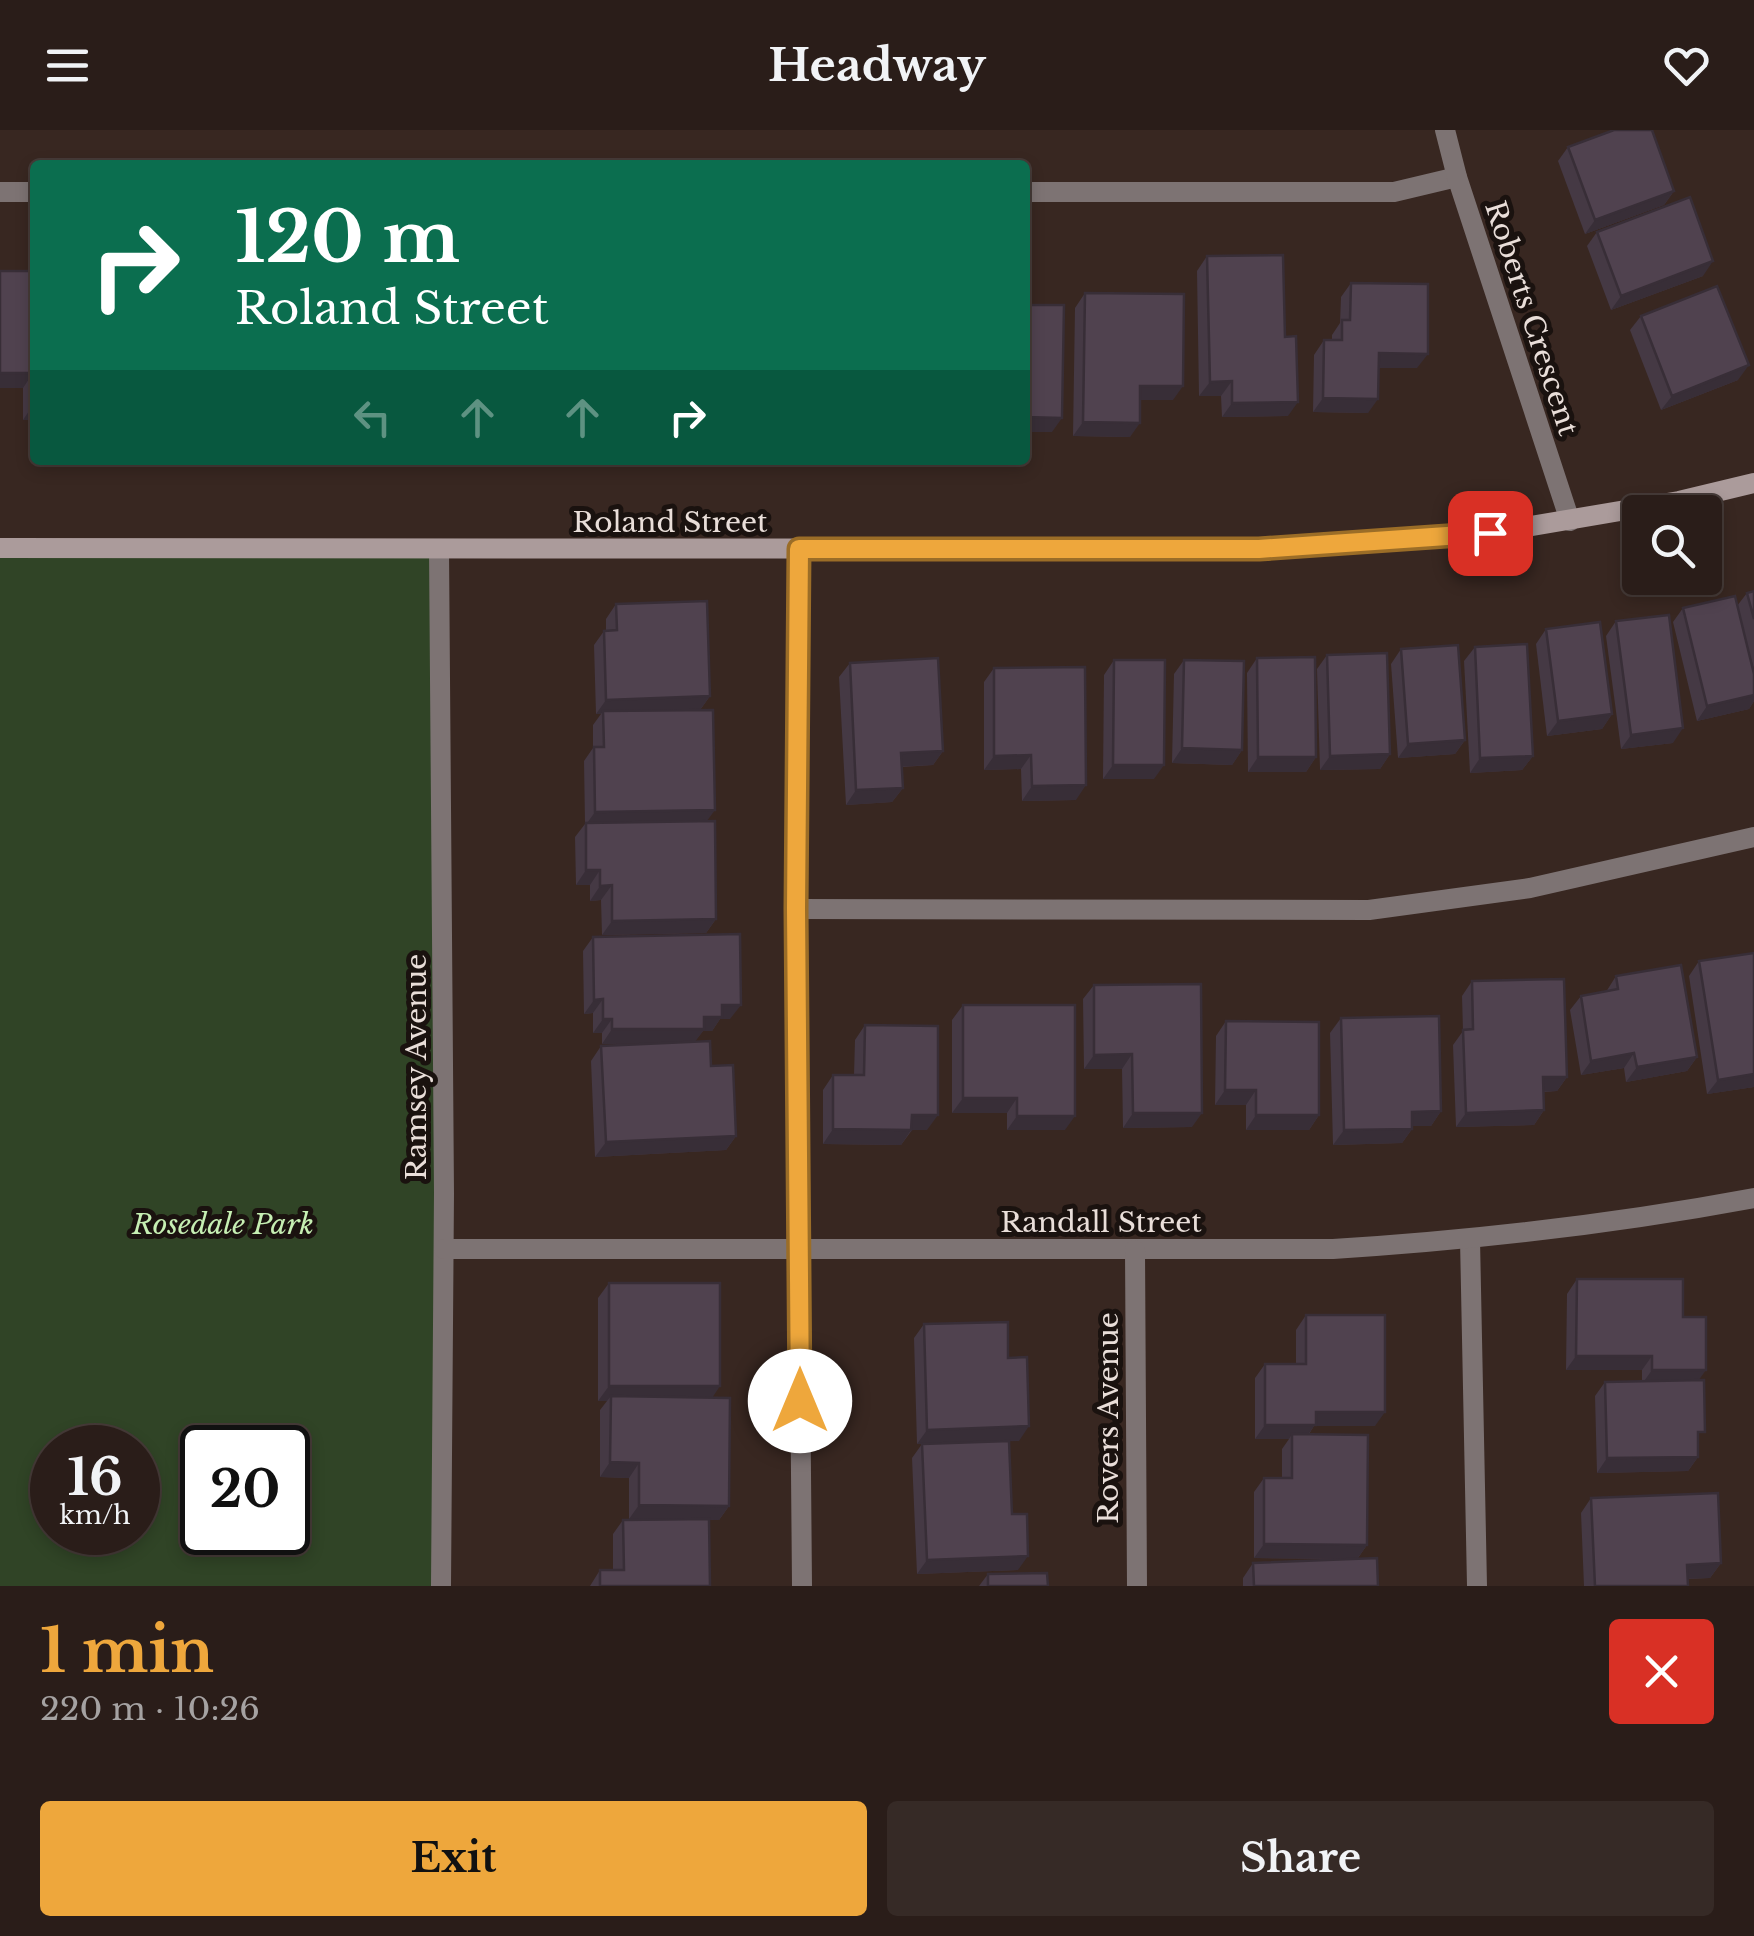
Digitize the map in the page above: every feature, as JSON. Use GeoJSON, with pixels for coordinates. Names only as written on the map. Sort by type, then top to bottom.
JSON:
{"type":"FeatureCollection","features":[{"type":"Feature","properties":{"kind":"street","name":"Roberts Crescent"},"geometry":{"type":"LineString","coordinates":[[1444,130],[1570,521]]}},
{"type":"Feature","properties":{"kind":"street"},"geometry":{"type":"LineString","coordinates":[[1030,192],[1394,192],[1456,177]]}},
{"type":"Feature","properties":{"kind":"street"},"geometry":{"type":"LineString","coordinates":[[0,192],[30,192]]}},
{"type":"Feature","properties":{"kind":"street","name":"Roland Street"},"geometry":{"type":"LineString","coordinates":[[0,548],[1259,549],[1490,533],[1754,484]]}},
{"type":"Feature","properties":{"kind":"street","name":"Ramsey Avenue"},"geometry":{"type":"LineString","coordinates":[[439,548],[444,1249],[441,1586]]}},
{"type":"Feature","properties":{"kind":"street"},"geometry":{"type":"LineString","coordinates":[[799,549],[796,909],[802,1586]]}},
{"type":"Feature","properties":{"kind":"street"},"geometry":{"type":"LineString","coordinates":[[796,909],[1369,910],[1530,888],[1754,837]]}},
{"type":"Feature","properties":{"kind":"street","name":"Randall Street"},"geometry":{"type":"LineString","coordinates":[[444,1249],[1333,1249],[1470,1239],[1754,1198]]}},
{"type":"Feature","properties":{"kind":"street"},"geometry":{"type":"LineString","coordinates":[[1470,1239],[1477,1586]]}},
{"type":"Feature","properties":{"kind":"street","name":"Rovers Avenue"},"geometry":{"type":"LineString","coordinates":[[1135,1250],[1137,1586]]}},
{"type":"Feature","properties":{"kind":"green space","name":"Rosedale Park"},"geometry":{"type":"Polygon","coordinates":[[[0,548],[439,549],[448,1586],[0,1586],[0,548]]]}},
{"type":"Feature","properties":{"kind":"building"},"geometry":{"type":"Polygon","coordinates":[[[1614,130],[1652,130],[1674,191],[1595,220],[1568,147],[1614,130]]]}},
{"type":"Feature","properties":{"kind":"building"},"geometry":{"type":"Polygon","coordinates":[[[1690,197],[1713,261],[1621,296],[1597,232],[1690,197]]]}},
{"type":"Feature","properties":{"kind":"building"},"geometry":{"type":"Polygon","coordinates":[[[1283,255],[1285,337],[1296,336],[1298,402],[1232,403],[1232,381],[1210,382],[1207,256],[1283,255]]]}},
{"type":"Feature","properties":{"kind":"building"},"geometry":{"type":"Polygon","coordinates":[[[0,271],[30,271],[30,373],[0,373],[0,271]]]}},
{"type":"Feature","properties":{"kind":"building"},"geometry":{"type":"Polygon","coordinates":[[[1351,283],[1428,284],[1428,354],[1379,353],[1378,399],[1323,398],[1324,340],[1342,340],[1342,320],[1350,320],[1351,283]]]}},
{"type":"Feature","properties":{"kind":"building"},"geometry":{"type":"Polygon","coordinates":[[[1717,286],[1749,365],[1672,396],[1641,316],[1717,286]]]}},
{"type":"Feature","properties":{"kind":"building"},"geometry":{"type":"Polygon","coordinates":[[[1085,293],[1184,294],[1183,386],[1140,386],[1140,423],[1083,422],[1085,293]]]}},
{"type":"Feature","properties":{"kind":"building"},"geometry":{"type":"Polygon","coordinates":[[[1030,305],[1064,305],[1062,418],[1030,417],[1030,305]]]}},
{"type":"Feature","properties":{"kind":"building"},"geometry":{"type":"Polygon","coordinates":[[[1754,591],[1754,619],[1747,593],[1754,591]]]}},
{"type":"Feature","properties":{"kind":"building"},"geometry":{"type":"Polygon","coordinates":[[[1735,596],[1754,674],[1754,695],[1707,706],[1683,608],[1735,596]]]}},
{"type":"Feature","properties":{"kind":"building"},"geometry":{"type":"Polygon","coordinates":[[[707,601],[710,696],[606,700],[604,631],[617,630],[616,604],[707,601]]]}},
{"type":"Feature","properties":{"kind":"building"},"geometry":{"type":"Polygon","coordinates":[[[1669,615],[1683,728],[1631,735],[1616,621],[1669,615]]]}},
{"type":"Feature","properties":{"kind":"building"},"geometry":{"type":"Polygon","coordinates":[[[1600,622],[1612,714],[1558,721],[1546,629],[1600,622]]]}},
{"type":"Feature","properties":{"kind":"building"},"geometry":{"type":"Polygon","coordinates":[[[1527,644],[1533,756],[1480,758],[1475,647],[1527,644]]]}},
{"type":"Feature","properties":{"kind":"building"},"geometry":{"type":"Polygon","coordinates":[[[1458,645],[1465,740],[1408,744],[1401,649],[1458,645]]]}},
{"type":"Feature","properties":{"kind":"building"},"geometry":{"type":"Polygon","coordinates":[[[1387,653],[1390,754],[1330,756],[1327,655],[1387,653]]]}},
{"type":"Feature","properties":{"kind":"building"},"geometry":{"type":"Polygon","coordinates":[[[1315,657],[1316,757],[1258,757],[1257,658],[1315,657]]]}},
{"type":"Feature","properties":{"kind":"building"},"geometry":{"type":"Polygon","coordinates":[[[938,658],[943,751],[901,753],[903,788],[856,790],[850,663],[938,658]]]}},
{"type":"Feature","properties":{"kind":"building"},"geometry":{"type":"Polygon","coordinates":[[[1114,660],[1165,660],[1164,765],[1113,765],[1114,660]]]}},
{"type":"Feature","properties":{"kind":"building"},"geometry":{"type":"Polygon","coordinates":[[[1184,660],[1244,661],[1242,750],[1182,748],[1184,660]]]}},
{"type":"Feature","properties":{"kind":"building"},"geometry":{"type":"Polygon","coordinates":[[[1085,667],[1086,785],[1032,786],[1031,755],[994,756],[994,668],[1085,667]]]}},
{"type":"Feature","properties":{"kind":"building"},"geometry":{"type":"Polygon","coordinates":[[[713,710],[715,810],[595,812],[594,747],[604,747],[603,711],[713,710]]]}},
{"type":"Feature","properties":{"kind":"building"},"geometry":{"type":"Polygon","coordinates":[[[715,821],[716,919],[612,921],[612,885],[600,886],[600,870],[586,870],[586,823],[715,821]]]}},
{"type":"Feature","properties":{"kind":"building"},"geometry":{"type":"Polygon","coordinates":[[[740,934],[741,1005],[722,1005],[722,1017],[704,1017],[704,1029],[612,1029],[612,1019],[603,1019],[603,999],[594,1000],[593,937],[740,934]]]}},
{"type":"Feature","properties":{"kind":"building"},"geometry":{"type":"Polygon","coordinates":[[[1754,953],[1754,1074],[1718,1080],[1699,961],[1754,953]]]}},
{"type":"Feature","properties":{"kind":"building"},"geometry":{"type":"Polygon","coordinates":[[[1681,965],[1697,1057],[1637,1067],[1634,1053],[1591,1061],[1581,996],[1618,989],[1616,976],[1681,965]]]}},
{"type":"Feature","properties":{"kind":"building"},"geometry":{"type":"Polygon","coordinates":[[[1564,979],[1567,1077],[1543,1077],[1544,1110],[1466,1113],[1463,1030],[1473,1029],[1472,981],[1564,979]]]}},
{"type":"Feature","properties":{"kind":"building"},"geometry":{"type":"Polygon","coordinates":[[[1201,984],[1202,1113],[1133,1113],[1132,1054],[1094,1055],[1094,985],[1201,984]]]}},
{"type":"Feature","properties":{"kind":"building"},"geometry":{"type":"Polygon","coordinates":[[[963,1005],[1075,1005],[1075,1116],[1017,1116],[1017,1098],[963,1098],[963,1005]]]}},
{"type":"Feature","properties":{"kind":"building"},"geometry":{"type":"Polygon","coordinates":[[[1439,1016],[1441,1111],[1412,1112],[1412,1129],[1344,1130],[1341,1018],[1439,1016]]]}},
{"type":"Feature","properties":{"kind":"building"},"geometry":{"type":"Polygon","coordinates":[[[1226,1021],[1319,1022],[1319,1115],[1256,1115],[1256,1090],[1225,1090],[1226,1021]]]}},
{"type":"Feature","properties":{"kind":"building"},"geometry":{"type":"Polygon","coordinates":[[[865,1025],[938,1026],[938,1115],[912,1115],[911,1130],[833,1129],[833,1075],[864,1075],[865,1025]]]}},
{"type":"Feature","properties":{"kind":"building"},"geometry":{"type":"Polygon","coordinates":[[[710,1041],[711,1066],[733,1065],[736,1136],[606,1142],[601,1046],[710,1041]]]}},
{"type":"Feature","properties":{"kind":"building"},"geometry":{"type":"Polygon","coordinates":[[[1577,1279],[1683,1279],[1683,1317],[1706,1317],[1706,1370],[1652,1370],[1652,1356],[1576,1356],[1577,1279]]]}},
{"type":"Feature","properties":{"kind":"building"},"geometry":{"type":"Polygon","coordinates":[[[609,1283],[720,1283],[720,1386],[609,1386],[609,1283]]]}},
{"type":"Feature","properties":{"kind":"building"},"geometry":{"type":"Polygon","coordinates":[[[1306,1315],[1385,1315],[1385,1412],[1316,1412],[1316,1425],[1265,1425],[1265,1364],[1306,1364],[1306,1315]]]}},
{"type":"Feature","properties":{"kind":"building"},"geometry":{"type":"Polygon","coordinates":[[[1008,1322],[1008,1358],[1027,1357],[1029,1426],[927,1430],[924,1324],[1008,1322]]]}},
{"type":"Feature","properties":{"kind":"building"},"geometry":{"type":"Polygon","coordinates":[[[1704,1380],[1705,1432],[1698,1432],[1698,1457],[1607,1458],[1605,1382],[1704,1380]]]}},
{"type":"Feature","properties":{"kind":"building"},"geometry":{"type":"Polygon","coordinates":[[[611,1396],[730,1398],[729,1506],[639,1505],[639,1463],[610,1462],[611,1396]]]}},
{"type":"Feature","properties":{"kind":"building"},"geometry":{"type":"Polygon","coordinates":[[[1292,1434],[1368,1435],[1367,1545],[1264,1544],[1264,1478],[1292,1478],[1292,1434]]]}},
{"type":"Feature","properties":{"kind":"building"},"geometry":{"type":"Polygon","coordinates":[[[1009,1441],[1012,1514],[1027,1514],[1028,1556],[927,1560],[922,1444],[1009,1441]]]}},
{"type":"Feature","properties":{"kind":"building"},"geometry":{"type":"Polygon","coordinates":[[[1718,1493],[1721,1563],[1687,1565],[1688,1586],[1595,1586],[1591,1498],[1718,1493]]]}},
{"type":"Feature","properties":{"kind":"building"},"geometry":{"type":"Polygon","coordinates":[[[709,1519],[710,1586],[600,1586],[600,1570],[624,1570],[623,1520],[709,1519]]]}},
{"type":"Feature","properties":{"kind":"building"},"geometry":{"type":"Polygon","coordinates":[[[1377,1558],[1378,1586],[1254,1586],[1253,1563],[1377,1558]]]}},
{"type":"Feature","properties":{"kind":"building"},"geometry":{"type":"Polygon","coordinates":[[[1047,1573],[1048,1586],[988,1586],[988,1574],[1047,1573]]]}},
{"type":"Feature","properties":{"kind":"route"},"geometry":{"type":"LineString","coordinates":[[800,1401],[796,909],[799,549],[1259,549],[1490,533]]}}]}
